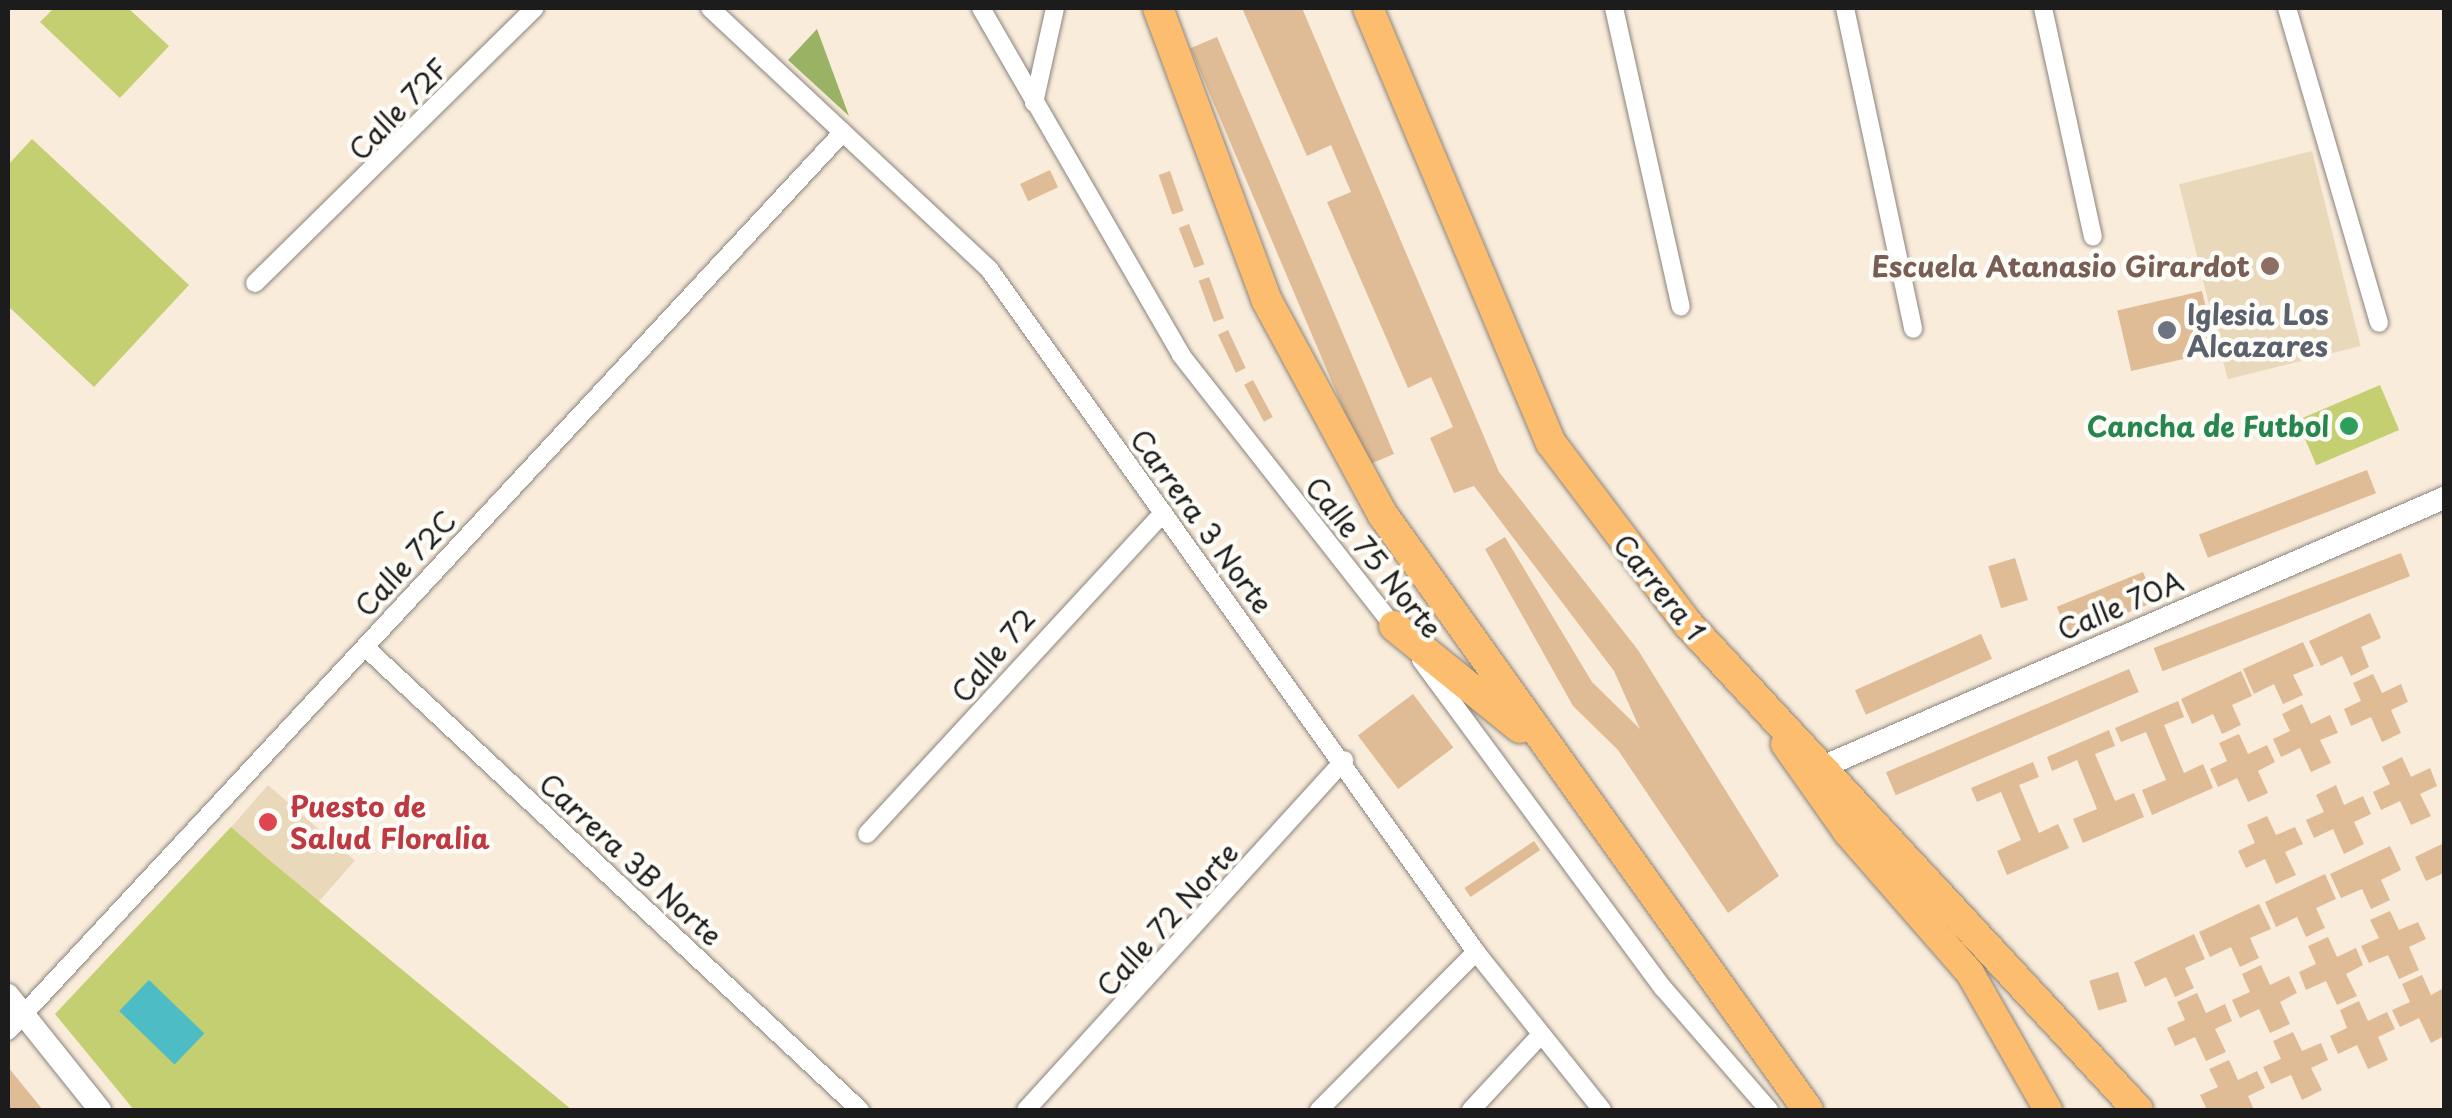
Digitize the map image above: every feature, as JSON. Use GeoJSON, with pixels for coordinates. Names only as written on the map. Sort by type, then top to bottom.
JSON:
{"type":"FeatureCollection","features":[{"type":"Feature","properties":{"kind":"highway"},"geometry":{"type":"LineString","coordinates":[[1158,8],[1266,299],[1383,515],[1808,1110]]}},
{"type":"Feature","properties":{"kind":"highway","name":"Carrera 1"},"geometry":{"type":"LineString","coordinates":[[1368,8],[1551,443],[1748,691]]}},
{"type":"Feature","properties":{"kind":"highway"},"geometry":{"type":"LineString","coordinates":[[1394,626],[1558,758]]}},
{"type":"Feature","properties":{"kind":"highway"},"geometry":{"type":"LineString","coordinates":[[1748,691],[2132,1106]]}},
{"type":"Feature","properties":{"kind":"main road","name":"Carrera 1"},"geometry":{"type":"LineString","coordinates":[[1748,691],[1846,832],[1970,973],[2048,1110]]}},
{"type":"Feature","properties":{"kind":"street","name":"Calle 72F"},"geometry":{"type":"LineString","coordinates":[[255,282],[535,8]]}},
{"type":"Feature","properties":{"kind":"street","name":"Carrera 3 Norte"},"geometry":{"type":"LineString","coordinates":[[710,8],[989,269],[1344,760],[1538,1038],[1602,1110]]}},
{"type":"Feature","properties":{"kind":"street","name":"Calle 75 Norte"},"geometry":{"type":"LineString","coordinates":[[981,8],[1181,355],[1394,626],[1663,988],[1769,1110]]}},
{"type":"Feature","properties":{"kind":"street"},"geometry":{"type":"LineString","coordinates":[[1034,103],[1055,8]]}},
{"type":"Feature","properties":{"kind":"street"},"geometry":{"type":"LineString","coordinates":[[1614,8],[1681,307]]}},
{"type":"Feature","properties":{"kind":"street"},"geometry":{"type":"LineString","coordinates":[[1844,8],[1913,330]]}},
{"type":"Feature","properties":{"kind":"street"},"geometry":{"type":"LineString","coordinates":[[2043,8],[2092,237]]}},
{"type":"Feature","properties":{"kind":"street"},"geometry":{"type":"LineString","coordinates":[[2287,8],[2380,323]]}},
{"type":"Feature","properties":{"kind":"street","name":"Calle 72C"},"geometry":{"type":"LineString","coordinates":[[8,1031],[843,132]]}},
{"type":"Feature","properties":{"kind":"street","name":"Calle 70A"},"geometry":{"type":"LineString","coordinates":[[1820,768],[2444,498]]}},
{"type":"Feature","properties":{"kind":"street","name":"Calle 72"},"geometry":{"type":"LineString","coordinates":[[866,834],[1163,513]]}},
{"type":"Feature","properties":{"kind":"street","name":"Carrera 3B Norte"},"geometry":{"type":"LineString","coordinates":[[366,647],[860,1110]]}},
{"type":"Feature","properties":{"kind":"street","name":"Calle 72 Norte"},"geometry":{"type":"LineString","coordinates":[[1026,1110],[1344,760]]}},
{"type":"Feature","properties":{"kind":"street"},"geometry":{"type":"LineString","coordinates":[[1319,1110],[1476,952]]}},
{"type":"Feature","properties":{"kind":"street"},"geometry":{"type":"LineString","coordinates":[[8,995],[100,1110]]}},
{"type":"Feature","properties":{"kind":"street"},"geometry":{"type":"LineString","coordinates":[[1471,1110],[1538,1038]]}},
{"type":"Feature","properties":{"kind":"shaded area","name":"Escuela Atanasio Girardot"},"geometry":{"type":"Polygon","coordinates":[[[2312,151],[2361,346],[2228,379],[2179,184],[2312,151]]]}},
{"type":"Feature","properties":{"kind":"shaded area"},"geometry":{"type":"Polygon","coordinates":[[[268,785],[355,860],[303,920],[216,845],[268,785]]]}},
{"type":"Feature","properties":{"kind":"green space"},"geometry":{"type":"Polygon","coordinates":[[[54,8],[128,8],[169,46],[120,98],[40,22],[54,8]]]}},
{"type":"Feature","properties":{"kind":"green space"},"geometry":{"type":"Polygon","coordinates":[[[817,29],[849,116],[788,60],[817,29]]]}},
{"type":"Feature","properties":{"kind":"green space"},"geometry":{"type":"Polygon","coordinates":[[[32,139],[189,285],[94,387],[8,306],[8,165],[32,139]]]}},
{"type":"Feature","properties":{"kind":"green space","name":"Cancha de Futbol"},"geometry":{"type":"Polygon","coordinates":[[[2380,385],[2399,430],[2316,465],[2297,420],[2380,385]]]}},
{"type":"Feature","properties":{"kind":"green space"},"geometry":{"type":"Polygon","coordinates":[[[231,827],[572,1110],[134,1110],[55,1014],[231,827]]]}},
{"type":"Feature","properties":{"kind":"water"},"geometry":{"type":"Polygon","coordinates":[[[149,980],[204,1033],[175,1064],[119,1011],[149,980]]]}},
{"type":"Feature","properties":{"kind":"building"},"geometry":{"type":"Polygon","coordinates":[[[1242,8],[1302,8],[1499,472],[1638,650],[1779,876],[1728,913],[1618,750],[1573,706],[1485,549],[1505,537],[1592,682],[1640,729],[1614,671],[1474,486],[1454,493],[1430,438],[1453,427],[1431,377],[1408,388],[1327,202],[1351,192],[1331,145],[1307,156],[1242,8]]]}},
{"type":"Feature","properties":{"kind":"building"},"geometry":{"type":"Polygon","coordinates":[[[1217,37],[1394,454],[1367,465],[1190,48],[1217,37]]]}},
{"type":"Feature","properties":{"kind":"building"},"geometry":{"type":"Polygon","coordinates":[[[1050,170],[1058,187],[1028,201],[1020,184],[1050,170]]]}},
{"type":"Feature","properties":{"kind":"building"},"geometry":{"type":"Polygon","coordinates":[[[1170,171],[1184,211],[1172,215],[1159,175],[1170,171]]]}},
{"type":"Feature","properties":{"kind":"building"},"geometry":{"type":"Polygon","coordinates":[[[1189,224],[1204,264],[1194,268],[1179,228],[1189,224]]]}},
{"type":"Feature","properties":{"kind":"building"},"geometry":{"type":"Polygon","coordinates":[[[1209,277],[1224,318],[1214,322],[1199,281],[1209,277]]]}},
{"type":"Feature","properties":{"kind":"building","name":"Iglesia Los Alcazares"},"geometry":{"type":"Polygon","coordinates":[[[2202,291],[2216,351],[2131,371],[2117,311],[2202,291]]]}},
{"type":"Feature","properties":{"kind":"building"},"geometry":{"type":"Polygon","coordinates":[[[1228,330],[1246,368],[1236,373],[1218,335],[1228,330]]]}},
{"type":"Feature","properties":{"kind":"building"},"geometry":{"type":"Polygon","coordinates":[[[1253,380],[1273,417],[1264,422],[1244,385],[1253,380]]]}},
{"type":"Feature","properties":{"kind":"building"},"geometry":{"type":"Polygon","coordinates":[[[2367,470],[2376,493],[2208,558],[2199,535],[2367,470]]]}},
{"type":"Feature","properties":{"kind":"building"},"geometry":{"type":"Polygon","coordinates":[[[2401,553],[2410,576],[2163,671],[2154,648],[2401,553]]]}},
{"type":"Feature","properties":{"kind":"building"},"geometry":{"type":"Polygon","coordinates":[[[2015,558],[2028,600],[2001,608],[1988,566],[2015,558]]]}},
{"type":"Feature","properties":{"kind":"building"},"geometry":{"type":"Polygon","coordinates":[[[2143,572],[2155,602],[2069,637],[2057,607],[2143,572]]]}},
{"type":"Feature","properties":{"kind":"building"},"geometry":{"type":"Polygon","coordinates":[[[2370,613],[2381,638],[2361,647],[2369,667],[2351,676],[2342,656],[2321,666],[2309,641],[2370,613]]]}},
{"type":"Feature","properties":{"kind":"building"},"geometry":{"type":"Polygon","coordinates":[[[1981,634],[1992,659],[1866,715],[1855,690],[1981,634]]]}},
{"type":"Feature","properties":{"kind":"building"},"geometry":{"type":"Polygon","coordinates":[[[2303,642],[2314,666],[2293,675],[2303,695],[2283,704],[2274,684],[2254,694],[2243,669],[2303,642]]]}},
{"type":"Feature","properties":{"kind":"building"},"geometry":{"type":"Polygon","coordinates":[[[2129,669],[2139,692],[1896,795],[1886,772],[2129,669]]]}},
{"type":"Feature","properties":{"kind":"building"},"geometry":{"type":"Polygon","coordinates":[[[2241,671],[2252,696],[2232,705],[2241,725],[2222,734],[2213,714],[2192,724],[2181,699],[2241,671]]]}},
{"type":"Feature","properties":{"kind":"building"},"geometry":{"type":"Polygon","coordinates":[[[2373,674],[2382,693],[2401,684],[2408,702],[2391,710],[2401,733],[2382,742],[2371,717],[2351,726],[2344,709],[2361,701],[2353,683],[2373,674]]]}},
{"type":"Feature","properties":{"kind":"building"},"geometry":{"type":"Polygon","coordinates":[[[1413,694],[1453,748],[1398,789],[1358,736],[1413,694]]]}},
{"type":"Feature","properties":{"kind":"building"},"geometry":{"type":"Polygon","coordinates":[[[2178,701],[2184,717],[2164,725],[2184,773],[2203,764],[2213,788],[2152,815],[2142,790],[2166,780],[2146,732],[2121,742],[2115,728],[2178,701]]]}},
{"type":"Feature","properties":{"kind":"building"},"geometry":{"type":"Polygon","coordinates":[[[2302,704],[2311,724],[2330,715],[2338,733],[2320,740],[2331,763],[2311,772],[2300,748],[2281,757],[2273,739],[2290,731],[2282,714],[2302,704]]]}},
{"type":"Feature","properties":{"kind":"building"},"geometry":{"type":"Polygon","coordinates":[[[2109,730],[2115,746],[2095,754],[2115,801],[2134,793],[2144,817],[2083,843],[2073,819],[2097,809],[2077,760],[2052,771],[2047,757],[2109,730]]]}},
{"type":"Feature","properties":{"kind":"building"},"geometry":{"type":"Polygon","coordinates":[[[2239,734],[2248,754],[2267,745],[2275,762],[2258,771],[2268,793],[2248,802],[2237,778],[2218,787],[2210,769],[2227,761],[2219,743],[2239,734]]]}},
{"type":"Feature","properties":{"kind":"building"},"geometry":{"type":"Polygon","coordinates":[[[2402,757],[2411,777],[2430,768],[2437,786],[2420,794],[2431,816],[2411,825],[2400,801],[2381,810],[2373,792],[2390,784],[2382,767],[2402,757]]]}},
{"type":"Feature","properties":{"kind":"building"},"geometry":{"type":"Polygon","coordinates":[[[2033,762],[2039,777],[2019,785],[2039,833],[2058,824],[2069,848],[2007,875],[1997,851],[2021,840],[2001,792],[1977,802],[1971,788],[2033,762]]]}},
{"type":"Feature","properties":{"kind":"building"},"geometry":{"type":"Polygon","coordinates":[[[2336,785],[2344,805],[2363,796],[2371,814],[2354,822],[2364,844],[2344,854],[2333,829],[2314,838],[2306,820],[2324,812],[2316,795],[2336,785]]]}},
{"type":"Feature","properties":{"kind":"building"},"geometry":{"type":"Polygon","coordinates":[[[2267,816],[2276,835],[2295,827],[2303,844],[2285,852],[2296,875],[2276,884],[2265,859],[2246,868],[2238,851],[2255,843],[2247,825],[2267,816]]]}},
{"type":"Feature","properties":{"kind":"building"},"geometry":{"type":"Polygon","coordinates":[[[1534,841],[1540,850],[1471,897],[1464,888],[1534,841]]]}},
{"type":"Feature","properties":{"kind":"building"},"geometry":{"type":"Polygon","coordinates":[[[2444,843],[2444,873],[2426,881],[2415,857],[2444,843]]]}},
{"type":"Feature","properties":{"kind":"building"},"geometry":{"type":"Polygon","coordinates":[[[2390,846],[2401,870],[2381,880],[2390,900],[2371,909],[2362,889],[2341,898],[2330,874],[2390,846]]]}},
{"type":"Feature","properties":{"kind":"building"},"geometry":{"type":"Polygon","coordinates":[[[2325,874],[2336,899],[2316,908],[2325,928],[2306,937],[2297,917],[2276,927],[2265,902],[2325,874]]]}},
{"type":"Feature","properties":{"kind":"building"},"geometry":{"type":"Polygon","coordinates":[[[2259,904],[2271,929],[2250,938],[2259,958],[2240,967],[2231,947],[2210,957],[2199,932],[2259,904]]]}},
{"type":"Feature","properties":{"kind":"building"},"geometry":{"type":"Polygon","coordinates":[[[2390,911],[2399,930],[2418,922],[2426,939],[2409,947],[2419,970],[2399,979],[2388,955],[2369,963],[2361,946],[2379,938],[2370,920],[2390,911]]]}},
{"type":"Feature","properties":{"kind":"building"},"geometry":{"type":"Polygon","coordinates":[[[2194,934],[2205,959],[2185,968],[2194,988],[2175,997],[2166,977],[2145,987],[2134,962],[2194,934]]]}},
{"type":"Feature","properties":{"kind":"building"},"geometry":{"type":"Polygon","coordinates":[[[2328,937],[2337,957],[2356,948],[2363,965],[2346,974],[2357,996],[2337,1005],[2326,981],[2306,990],[2299,972],[2316,964],[2308,946],[2328,937]]]}},
{"type":"Feature","properties":{"kind":"building"},"geometry":{"type":"Polygon","coordinates":[[[2261,965],[2270,985],[2289,976],[2297,993],[2280,1002],[2290,1024],[2270,1033],[2259,1009],[2240,1018],[2232,1000],[2250,992],[2242,974],[2261,965]]]}},
{"type":"Feature","properties":{"kind":"building"},"geometry":{"type":"Polygon","coordinates":[[[2118,972],[2127,1002],[2098,1010],[2089,981],[2118,972]]]}},
{"type":"Feature","properties":{"kind":"building"},"geometry":{"type":"Polygon","coordinates":[[[2422,975],[2431,995],[2444,988],[2444,1036],[2431,1043],[2419,1018],[2400,1027],[2392,1010],[2410,1002],[2402,984],[2422,975]]]}},
{"type":"Feature","properties":{"kind":"building"},"geometry":{"type":"Polygon","coordinates":[[[2197,993],[2206,1013],[2225,1004],[2232,1021],[2215,1029],[2226,1052],[2206,1061],[2195,1037],[2175,1046],[2167,1028],[2185,1020],[2177,1002],[2197,993]]]}},
{"type":"Feature","properties":{"kind":"building"},"geometry":{"type":"Polygon","coordinates":[[[2359,1001],[2368,1021],[2387,1012],[2395,1029],[2378,1037],[2388,1060],[2368,1069],[2357,1045],[2338,1054],[2330,1036],[2347,1028],[2340,1010],[2359,1001]]]}},
{"type":"Feature","properties":{"kind":"building"},"geometry":{"type":"Polygon","coordinates":[[[2293,1032],[2302,1051],[2321,1043],[2328,1060],[2311,1068],[2322,1090],[2302,1100],[2291,1075],[2271,1084],[2263,1067],[2281,1059],[2273,1041],[2293,1032]]]}},
{"type":"Feature","properties":{"kind":"building"},"geometry":{"type":"Polygon","coordinates":[[[2229,1060],[2238,1080],[2257,1071],[2265,1088],[2248,1096],[2254,1110],[2207,1110],[2200,1095],[2218,1087],[2209,1069],[2229,1060]]]}},
{"type":"Feature","properties":{"kind":"building"},"geometry":{"type":"Polygon","coordinates":[[[8,1067],[43,1110],[8,1110],[8,1067]]]}},
{"type":"Feature","properties":{"kind":"place","name":"Escuela Atanasio Girardot"},"geometry":{"type":"Point","coordinates":[2270,266]}},
{"type":"Feature","properties":{"kind":"place","name":"Iglesia Los Alcazares"},"geometry":{"type":"Point","coordinates":[2167,330]}},
{"type":"Feature","properties":{"kind":"place","name":"Cancha de Futbol"},"geometry":{"type":"Point","coordinates":[2349,426]}},
{"type":"Feature","properties":{"kind":"place","name":"Puesto de Salud Floralia"},"geometry":{"type":"Point","coordinates":[268,822]}}]}
